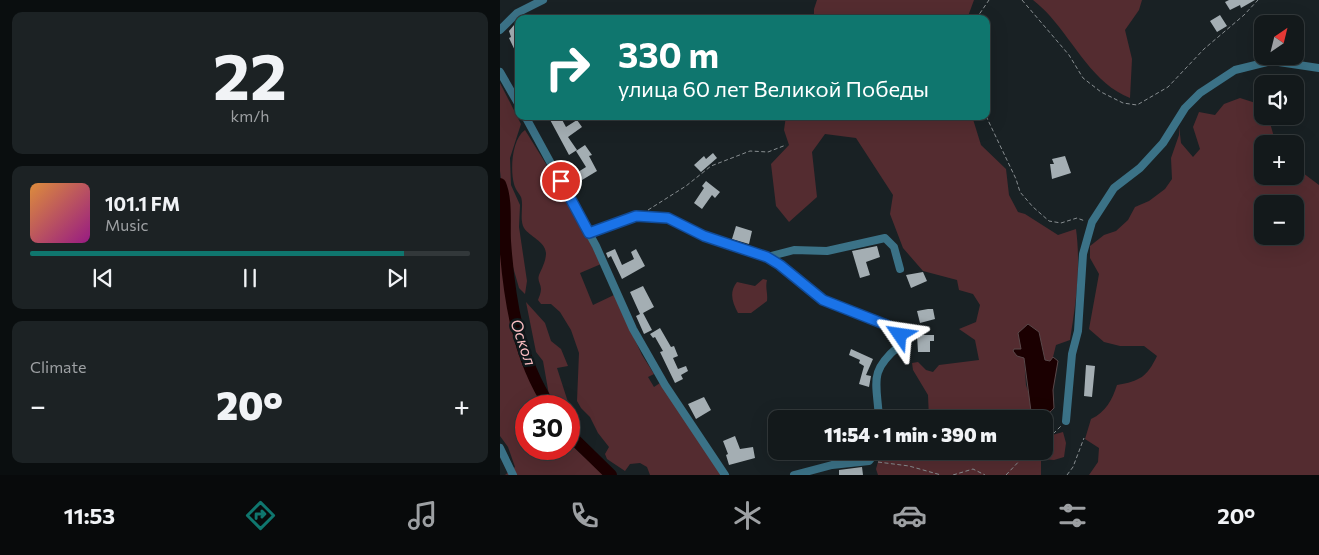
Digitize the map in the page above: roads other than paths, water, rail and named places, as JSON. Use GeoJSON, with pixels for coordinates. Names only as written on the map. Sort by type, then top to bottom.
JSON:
{"type":"FeatureCollection","features":[{"type":"Feature","properties":{"kind":"street"},"geometry":{"type":"LineString","coordinates":[[500,30],[517,13],[543,0]]}},
{"type":"Feature","properties":{"kind":"street"},"geometry":{"type":"LineString","coordinates":[[1066,420],[1072,354],[1078,331],[1083,254],[1092,222],[1114,188],[1140,168],[1163,143],[1185,108],[1200,93],[1235,70],[1272,61],[1319,68]]}},
{"type":"Feature","properties":{"kind":"street"},"geometry":{"type":"LineString","coordinates":[[500,72],[515,98]]}},
{"type":"Feature","properties":{"kind":"street"},"geometry":{"type":"LineString","coordinates":[[527,120],[589,233],[633,329],[665,385],[724,475]]}},
{"type":"Feature","properties":{"kind":"street"},"geometry":{"type":"LineString","coordinates":[[589,233],[636,216],[668,218],[704,236],[767,257],[780,265],[823,300],[895,329],[900,335],[899,346],[884,358],[876,375],[878,410]]}},
{"type":"Feature","properties":{"kind":"street"},"geometry":{"type":"LineString","coordinates":[[767,257],[794,250],[827,251],[885,238],[894,247],[900,269]]}},
{"type":"Feature","properties":{"kind":"street"},"geometry":{"type":"LineString","coordinates":[[500,448],[514,475]]}},
{"type":"Feature","properties":{"kind":"street"},"geometry":{"type":"LineString","coordinates":[[794,475],[832,465],[870,460]]}},
{"type":"Feature","properties":{"kind":"waterway","name":"Оскол"},"geometry":{"type":"LineString","coordinates":[[500,184],[504,205],[509,284],[517,327],[530,368],[544,395]]}},
{"type":"Feature","properties":{"kind":"waterway","name":"Оскол"},"geometry":{"type":"LineString","coordinates":[[580,445],[611,475]]}}]}
